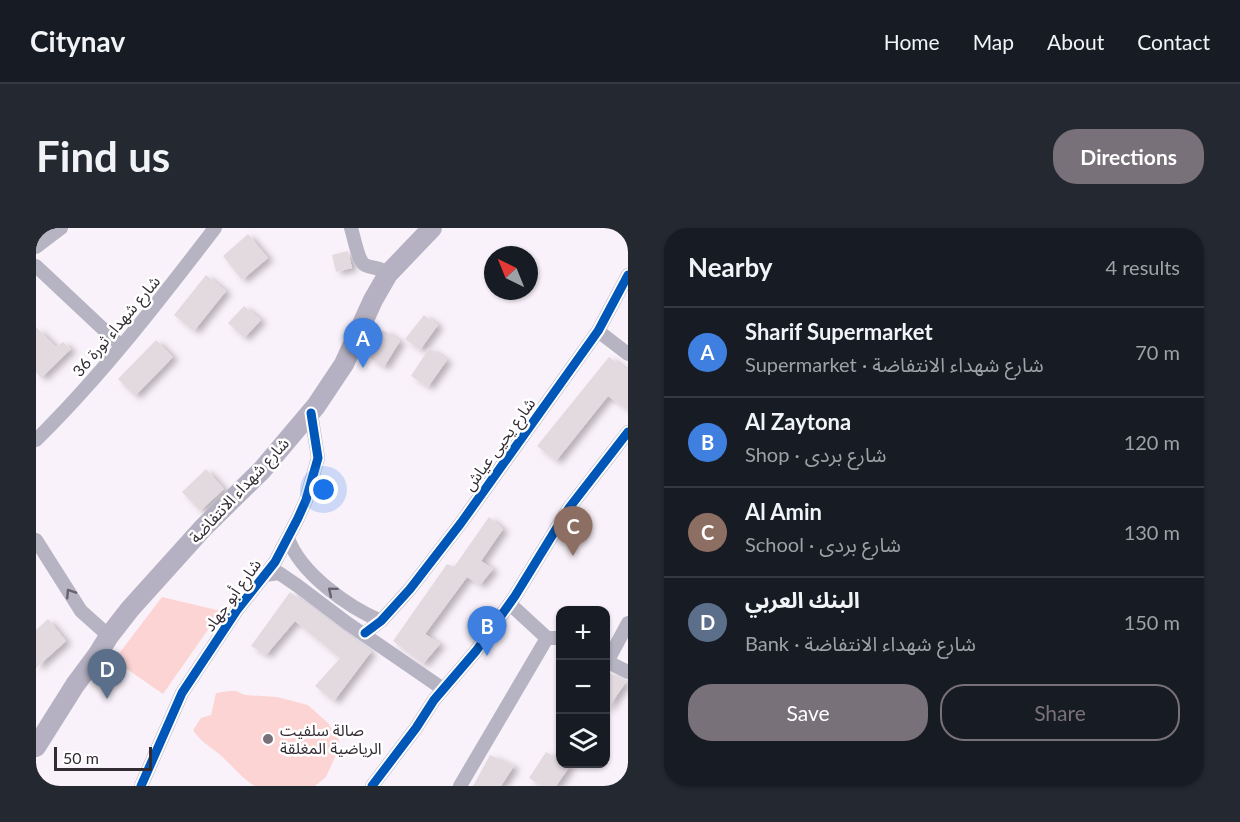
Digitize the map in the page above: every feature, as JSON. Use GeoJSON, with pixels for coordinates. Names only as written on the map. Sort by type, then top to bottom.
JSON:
{"type":"FeatureCollection","features":[{"type":"Feature","properties":{"kind":"main road","name":"شارع شهداء الانتفاضة"},"geometry":{"type":"LineString","coordinates":[[36,747],[109,636],[203,528],[262,470],[310,413],[345,364],[373,300],[388,274],[432,228]]}},
{"type":"Feature","properties":{"kind":"street"},"geometry":{"type":"LineString","coordinates":[[36,247],[61,228]]}},
{"type":"Feature","properties":{"kind":"street","name":"شارع شهداء ثورة 36"},"geometry":{"type":"LineString","coordinates":[[36,431],[69,399],[118,343],[209,228]]}},
{"type":"Feature","properties":{"kind":"street","name":"شارع شهداء ثورة 36"},"geometry":{"type":"LineString","coordinates":[[36,440],[72,405],[122,346],[215,228]]}},
{"type":"Feature","properties":{"kind":"street"},"geometry":{"type":"LineString","coordinates":[[351,228],[360,261],[366,265],[380,267],[388,274]]}},
{"type":"Feature","properties":{"kind":"street"},"geometry":{"type":"LineString","coordinates":[[36,266],[118,343]]}},
{"type":"Feature","properties":{"kind":"street","name":"شارع يحيى عياش"},"geometry":{"type":"LineString","coordinates":[[364,633],[381,621],[410,589],[460,523],[598,331],[628,275]]}},
{"type":"Feature","properties":{"kind":"street"},"geometry":{"type":"LineString","coordinates":[[598,331],[628,354]]}},
{"type":"Feature","properties":{"kind":"street","name":"شارع أبو جهاد"},"geometry":{"type":"LineString","coordinates":[[141,786],[182,693],[237,610],[275,562],[306,500],[318,458],[310,413]]}},
{"type":"Feature","properties":{"kind":"street"},"geometry":{"type":"LineString","coordinates":[[372,786],[443,689],[476,651],[510,604],[568,508],[628,432]]}},
{"type":"Feature","properties":{"kind":"street"},"geometry":{"type":"LineString","coordinates":[[288,538],[304,566],[323,583],[361,612],[381,621],[377,642]]}},
{"type":"Feature","properties":{"kind":"street"},"geometry":{"type":"LineString","coordinates":[[36,540],[81,610],[109,636]]}},
{"type":"Feature","properties":{"kind":"street"},"geometry":{"type":"LineString","coordinates":[[265,574],[279,573],[443,689]]}},
{"type":"Feature","properties":{"kind":"street"},"geometry":{"type":"LineString","coordinates":[[460,786],[554,638],[510,604]]}},
{"type":"Feature","properties":{"kind":"street"},"geometry":{"type":"LineString","coordinates":[[607,660],[628,623]]}},
{"type":"Feature","properties":{"kind":"street"},"geometry":{"type":"LineString","coordinates":[[610,663],[628,672]]}},
{"type":"Feature","properties":{"kind":"shaded area"},"geometry":{"type":"Polygon","coordinates":[[[162,597],[221,611],[163,694],[114,660],[162,597]]]}},
{"type":"Feature","properties":{"kind":"shaded area","name":"صالة سلفيت الرياضية المغلقة"},"geometry":{"type":"Polygon","coordinates":[[[229,691],[245,695],[277,697],[308,705],[328,723],[339,740],[336,755],[326,777],[315,786],[255,786],[201,740],[193,730],[201,718],[211,715],[216,693],[229,691]]]}},
{"type":"Feature","properties":{"kind":"building"},"geometry":{"type":"Polygon","coordinates":[[[248,234],[268,258],[242,280],[223,256],[248,234]]]}},
{"type":"Feature","properties":{"kind":"building"},"geometry":{"type":"Polygon","coordinates":[[[348,251],[352,268],[336,272],[332,255],[348,251]]]}},
{"type":"Feature","properties":{"kind":"building"},"geometry":{"type":"Polygon","coordinates":[[[206,275],[226,291],[194,331],[174,315],[206,275]]]}},
{"type":"Feature","properties":{"kind":"building"},"geometry":{"type":"Polygon","coordinates":[[[244,306],[261,320],[244,338],[228,323],[244,306]]]}},
{"type":"Feature","properties":{"kind":"building"},"geometry":{"type":"Polygon","coordinates":[[[424,315],[438,325],[420,350],[405,339],[424,315]]]}},
{"type":"Feature","properties":{"kind":"building"},"geometry":{"type":"Polygon","coordinates":[[[36,327],[56,347],[63,342],[71,349],[41,378],[36,372],[36,327]]]}},
{"type":"Feature","properties":{"kind":"building"},"geometry":{"type":"Polygon","coordinates":[[[383,330],[400,341],[384,367],[367,356],[383,330]]]}},
{"type":"Feature","properties":{"kind":"building"},"geometry":{"type":"Polygon","coordinates":[[[156,340],[173,357],[135,396],[118,379],[156,340]]]}},
{"type":"Feature","properties":{"kind":"building"},"geometry":{"type":"Polygon","coordinates":[[[429,348],[447,360],[428,387],[411,376],[429,348]]]}},
{"type":"Feature","properties":{"kind":"building"},"geometry":{"type":"Polygon","coordinates":[[[609,357],[628,371],[628,410],[608,396],[556,461],[537,446],[609,357]]]}},
{"type":"Feature","properties":{"kind":"building"},"geometry":{"type":"Polygon","coordinates":[[[206,469],[224,489],[200,511],[182,492],[206,469]]]}},
{"type":"Feature","properties":{"kind":"building"},"geometry":{"type":"Polygon","coordinates":[[[489,517],[503,529],[481,561],[493,569],[480,585],[467,577],[425,634],[440,644],[423,664],[393,641],[447,564],[454,567],[489,517]]]}},
{"type":"Feature","properties":{"kind":"building"},"geometry":{"type":"Polygon","coordinates":[[[290,592],[371,652],[334,701],[315,686],[340,658],[295,621],[266,655],[251,646],[290,592]]]}},
{"type":"Feature","properties":{"kind":"building"},"geometry":{"type":"Polygon","coordinates":[[[48,619],[66,641],[36,668],[36,630],[48,619]]]}},
{"type":"Feature","properties":{"kind":"building"},"geometry":{"type":"Polygon","coordinates":[[[610,673],[626,682],[610,705],[610,673]]]}},
{"type":"Feature","properties":{"kind":"building"},"geometry":{"type":"Polygon","coordinates":[[[546,752],[556,757],[556,768],[569,768],[556,786],[542,786],[529,778],[546,752]]]}},
{"type":"Feature","properties":{"kind":"building"},"geometry":{"type":"Polygon","coordinates":[[[490,755],[514,766],[501,786],[473,786],[490,755]]]}},
{"type":"Feature","properties":{"kind":"cycle path"},"geometry":{"type":"LineString","coordinates":[[365,633],[381,621],[410,589],[461,523],[598,331],[628,275]]}},
{"type":"Feature","properties":{"kind":"cycle path"},"geometry":{"type":"LineString","coordinates":[[141,786],[182,693],[237,610],[275,562],[298,518],[306,500],[318,458],[311,413]]}},
{"type":"Feature","properties":{"kind":"cycle path"},"geometry":{"type":"LineString","coordinates":[[372,786],[434,700],[476,651],[515,596],[569,508],[628,432]]}},
{"type":"Feature","properties":{"kind":"place","name":"Sharif Supermarket"},"geometry":{"type":"Point","coordinates":[363,368]}},
{"type":"Feature","properties":{"kind":"place","name":"Al Amin"},"geometry":{"type":"Point","coordinates":[573,556]}},
{"type":"Feature","properties":{"kind":"place","name":"Al Zaytona"},"geometry":{"type":"Point","coordinates":[487,656]}},
{"type":"Feature","properties":{"kind":"place","name":"البنك العربي"},"geometry":{"type":"Point","coordinates":[107,699]}},
{"type":"Feature","properties":{"kind":"place","name":"صالة سلفيت الرياضية المغلقة"},"geometry":{"type":"Point","coordinates":[268,739]}}]}
